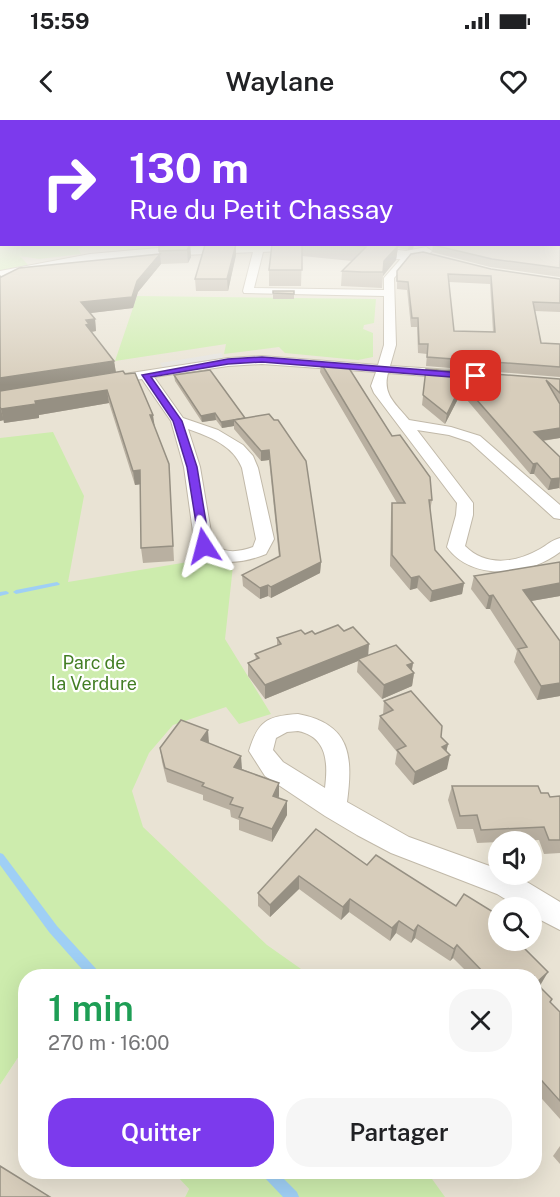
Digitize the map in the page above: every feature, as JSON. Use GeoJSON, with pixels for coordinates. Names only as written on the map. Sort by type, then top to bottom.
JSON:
{"type":"FeatureCollection","features":[{"type":"Feature","properties":{"kind":"street"},"geometry":{"type":"LineString","coordinates":[[251,284],[249,291],[389,293]]}},
{"type":"Feature","properties":{"kind":"street"},"geometry":{"type":"LineString","coordinates":[[389,284],[390,345],[378,386],[465,503],[466,519],[456,547],[471,561],[483,564],[513,565],[554,549],[560,543]]}},
{"type":"Feature","properties":{"kind":"street"},"geometry":{"type":"LineString","coordinates":[[100,382],[228,362],[262,360],[469,375]]}},
{"type":"Feature","properties":{"kind":"street"},"geometry":{"type":"LineString","coordinates":[[146,375],[178,421],[192,467],[204,546],[218,555],[231,557],[261,550],[265,539],[250,468],[245,456],[238,448],[213,433],[178,421]]}},
{"type":"Feature","properties":{"kind":"street"},"geometry":{"type":"LineString","coordinates":[[405,424],[451,431],[475,439],[560,514]]}},
{"type":"Feature","properties":{"kind":"street"},"geometry":{"type":"LineString","coordinates":[[334,808],[400,845],[507,885],[560,917]]}},
{"type":"Feature","properties":{"kind":"shaded area"},"geometry":{"type":"Polygon","coordinates":[[[0,284],[560,284],[560,1197],[351,1197],[338,1179],[542,1179],[542,969],[181,969],[0,651],[0,284]]]}},
{"type":"Feature","properties":{"kind":"shaded area"},"geometry":{"type":"Polygon","coordinates":[[[221,353],[225,360],[163,368],[160,363],[221,353]]]}},
{"type":"Feature","properties":{"kind":"shaded area"},"geometry":{"type":"Polygon","coordinates":[[[18,1058],[18,1179],[180,1179],[189,1189],[185,1197],[0,1197],[0,1085],[18,1058]]]}},
{"type":"Feature","properties":{"kind":"green space"},"geometry":{"type":"Polygon","coordinates":[[[137,296],[376,299],[374,323],[364,325],[363,329],[373,333],[373,357],[358,360],[285,353],[279,347],[224,354],[226,344],[115,361],[137,296]]]}},
{"type":"Feature","properties":{"kind":"green space","name":"Parc de la Verdure"},"geometry":{"type":"Polygon","coordinates":[[[53,432],[84,496],[68,582],[200,560],[233,566],[225,639],[271,714],[239,724],[226,707],[173,725],[149,753],[132,791],[143,827],[267,945],[301,969],[18,969],[18,1058],[0,1085],[0,438],[53,432]]]}},
{"type":"Feature","properties":{"kind":"green space"},"geometry":{"type":"Polygon","coordinates":[[[180,1179],[432,1179],[445,1197],[185,1197],[189,1189],[180,1179]]]}},
{"type":"Feature","properties":{"kind":"building"},"geometry":{"type":"Polygon","coordinates":[[[0,284],[136,284],[132,297],[81,302],[95,319],[86,320],[89,324],[86,325],[114,361],[0,378],[0,284]]]}},
{"type":"Feature","properties":{"kind":"building"},"geometry":{"type":"Polygon","coordinates":[[[408,284],[449,284],[454,331],[495,332],[492,284],[560,284],[560,303],[533,302],[541,343],[560,344],[560,367],[427,357],[428,344],[419,344],[418,318],[412,318],[408,284]]]}},
{"type":"Feature","properties":{"kind":"building"},"geometry":{"type":"Polygon","coordinates":[[[273,291],[294,291],[294,294],[273,293],[273,291]]]}},
{"type":"Feature","properties":{"kind":"building"},"geometry":{"type":"Polygon","coordinates":[[[321,363],[347,365],[392,436],[400,435],[430,477],[432,500],[429,500],[435,550],[464,583],[432,591],[419,576],[411,578],[392,555],[392,503],[405,503],[321,363]]]}},
{"type":"Feature","properties":{"kind":"building"},"geometry":{"type":"Polygon","coordinates":[[[426,369],[560,379],[560,393],[546,380],[560,404],[560,428],[534,432],[560,457],[560,478],[551,479],[537,463],[533,464],[462,383],[447,414],[423,395],[426,369]]]}},
{"type":"Feature","properties":{"kind":"building"},"geometry":{"type":"Polygon","coordinates":[[[210,370],[245,418],[221,422],[215,413],[201,416],[174,375],[210,370]]]}},
{"type":"Feature","properties":{"kind":"building"},"geometry":{"type":"Polygon","coordinates":[[[123,371],[125,374],[135,373],[153,415],[150,415],[169,464],[173,546],[141,548],[140,470],[133,471],[107,390],[35,401],[36,404],[1,409],[0,407],[0,391],[123,371]]]}},
{"type":"Feature","properties":{"kind":"building"},"geometry":{"type":"Polygon","coordinates":[[[269,414],[274,420],[278,420],[306,461],[321,562],[271,587],[268,585],[260,588],[242,575],[280,556],[269,450],[261,451],[234,420],[269,414]]]}},
{"type":"Feature","properties":{"kind":"building"},"geometry":{"type":"Polygon","coordinates":[[[560,562],[560,583],[523,590],[560,641],[560,683],[541,686],[518,649],[527,647],[493,595],[489,596],[474,576],[560,562]]]}},
{"type":"Feature","properties":{"kind":"building"},"geometry":{"type":"Polygon","coordinates":[[[338,625],[344,631],[353,627],[369,644],[265,685],[248,663],[259,658],[255,654],[281,644],[277,638],[301,630],[305,634],[312,631],[315,634],[338,625]]]}},
{"type":"Feature","properties":{"kind":"building"},"geometry":{"type":"Polygon","coordinates":[[[396,645],[413,663],[407,665],[414,673],[384,685],[358,659],[396,645]]]}},
{"type":"Feature","properties":{"kind":"building"},"geometry":{"type":"Polygon","coordinates":[[[411,691],[442,726],[441,737],[448,744],[442,747],[450,755],[415,772],[397,750],[406,746],[380,716],[393,710],[384,701],[411,691]]]}},
{"type":"Feature","properties":{"kind":"building"},"geometry":{"type":"Polygon","coordinates":[[[181,720],[208,730],[201,740],[241,756],[234,767],[279,783],[273,796],[287,801],[272,829],[239,817],[243,808],[230,804],[233,798],[202,786],[204,783],[165,768],[160,748],[181,720]]]}},
{"type":"Feature","properties":{"kind":"building"},"geometry":{"type":"Polygon","coordinates":[[[452,786],[538,786],[541,793],[548,793],[550,797],[560,796],[560,840],[549,840],[544,827],[481,830],[477,815],[460,816],[452,786]]]}},
{"type":"Feature","properties":{"kind":"building"},"geometry":{"type":"Polygon","coordinates":[[[316,829],[367,865],[376,855],[456,906],[464,894],[488,909],[488,951],[527,951],[548,972],[542,978],[542,969],[480,969],[457,945],[454,949],[418,925],[414,931],[399,921],[392,928],[350,899],[343,907],[299,876],[270,905],[258,893],[316,829]]]}},
{"type":"Feature","properties":{"kind":"building"},"geometry":{"type":"Polygon","coordinates":[[[542,989],[560,1012],[560,1101],[542,1081],[542,989]]]}},
{"type":"Feature","properties":{"kind":"building"},"geometry":{"type":"Polygon","coordinates":[[[0,1166],[50,1197],[0,1197],[0,1166]]]}},
{"type":"Feature","properties":{"kind":"waterway"},"geometry":{"type":"LineString","coordinates":[[16,592],[57,584]]}},
{"type":"Feature","properties":{"kind":"waterway"},"geometry":{"type":"LineString","coordinates":[[0,594],[6,593]]}},
{"type":"Feature","properties":{"kind":"waterway"},"geometry":{"type":"LineString","coordinates":[[0,857],[53,929],[89,969]]}},
{"type":"Feature","properties":{"kind":"waterway"},"geometry":{"type":"LineString","coordinates":[[275,1179],[292,1197]]}},
{"type":"Feature","properties":{"kind":"route"},"geometry":{"type":"LineString","coordinates":[[204,546],[192,467],[178,421],[146,375],[228,362],[288,360],[476,376]]}}]}
